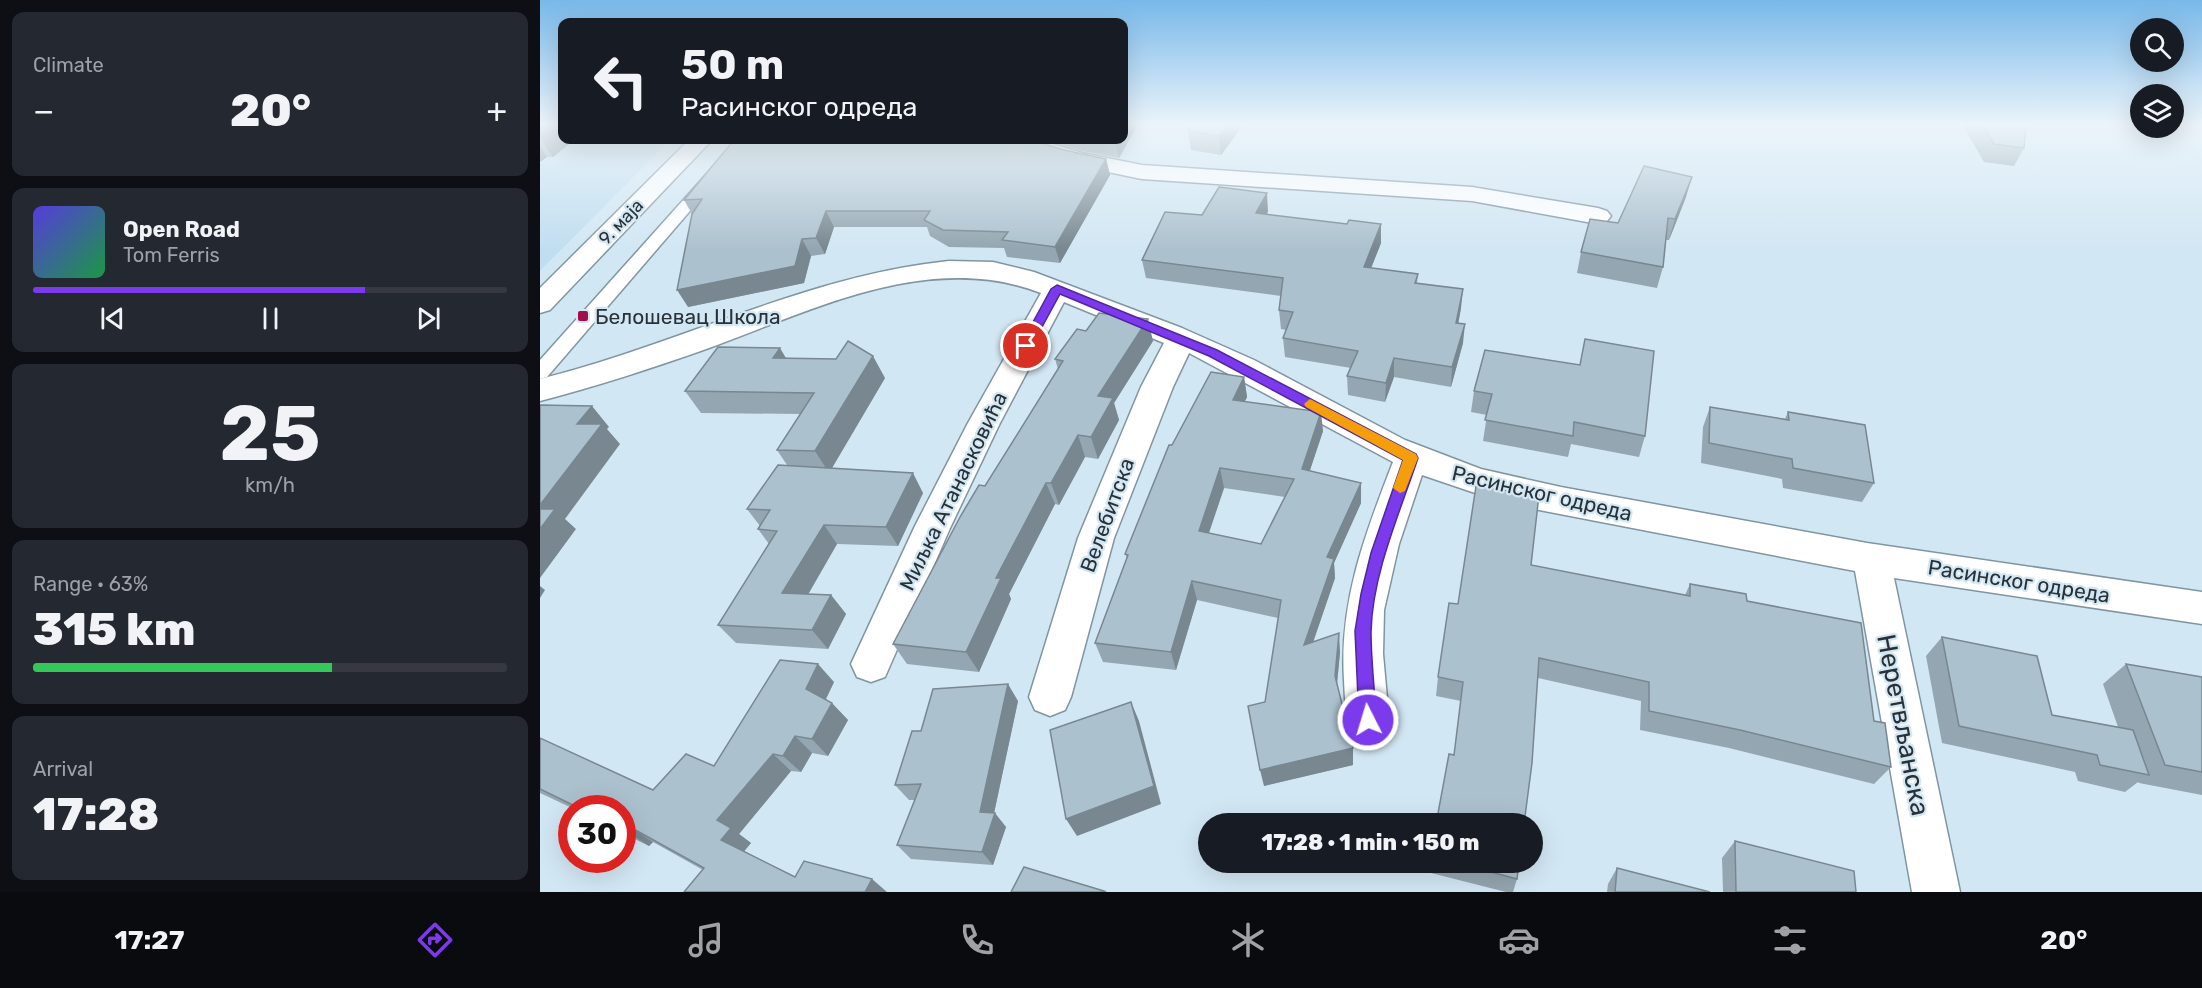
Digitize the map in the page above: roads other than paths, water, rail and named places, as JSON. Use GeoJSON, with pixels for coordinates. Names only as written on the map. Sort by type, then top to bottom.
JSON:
{"type":"FeatureCollection","features":[{"type":"Feature","properties":{"kind":"street","name":"9. маја"},"geometry":{"type":"LineString","coordinates":[[540,304],[676,166]]}},
{"type":"Feature","properties":{"kind":"street"},"geometry":{"type":"LineString","coordinates":[[1110,166],[1142,172],[1472,194],[1598,216]]}},
{"type":"Feature","properties":{"kind":"street","name":"Расинског одреда"},"geometry":{"type":"LineString","coordinates":[[540,390],[629,364],[807,302],[879,281],[970,268],[1015,274],[1181,339],[1233,363],[1411,458],[1510,490],[1744,537],[2059,588],[2202,608]]}},
{"type":"Feature","properties":{"kind":"street","name":"Миљка Атанасковића"},"geometry":{"type":"LineString","coordinates":[[871,664],[938,516],[984,423],[1057,289]]}},
{"type":"Feature","properties":{"kind":"street","name":"Велебитска"},"geometry":{"type":"LineString","coordinates":[[1050,697],[1096,538],[1153,397],[1181,339]]}},
{"type":"Feature","properties":{"kind":"street"},"geometry":{"type":"LineString","coordinates":[[1368,720],[1363,631],[1369,594],[1378,553],[1411,458]]}},
{"type":"Feature","properties":{"kind":"street","name":"Неретвљанска"},"geometry":{"type":"LineString","coordinates":[[1870,557],[1936,892]]}},
{"type":"Feature","properties":{"kind":"lane"},"geometry":{"type":"LineString","coordinates":[[540,372],[721,166]]}},
{"type":"Feature","properties":{"kind":"place","name":"Белошевац Школа"},"geometry":{"type":"Point","coordinates":[583,316]}}]}
